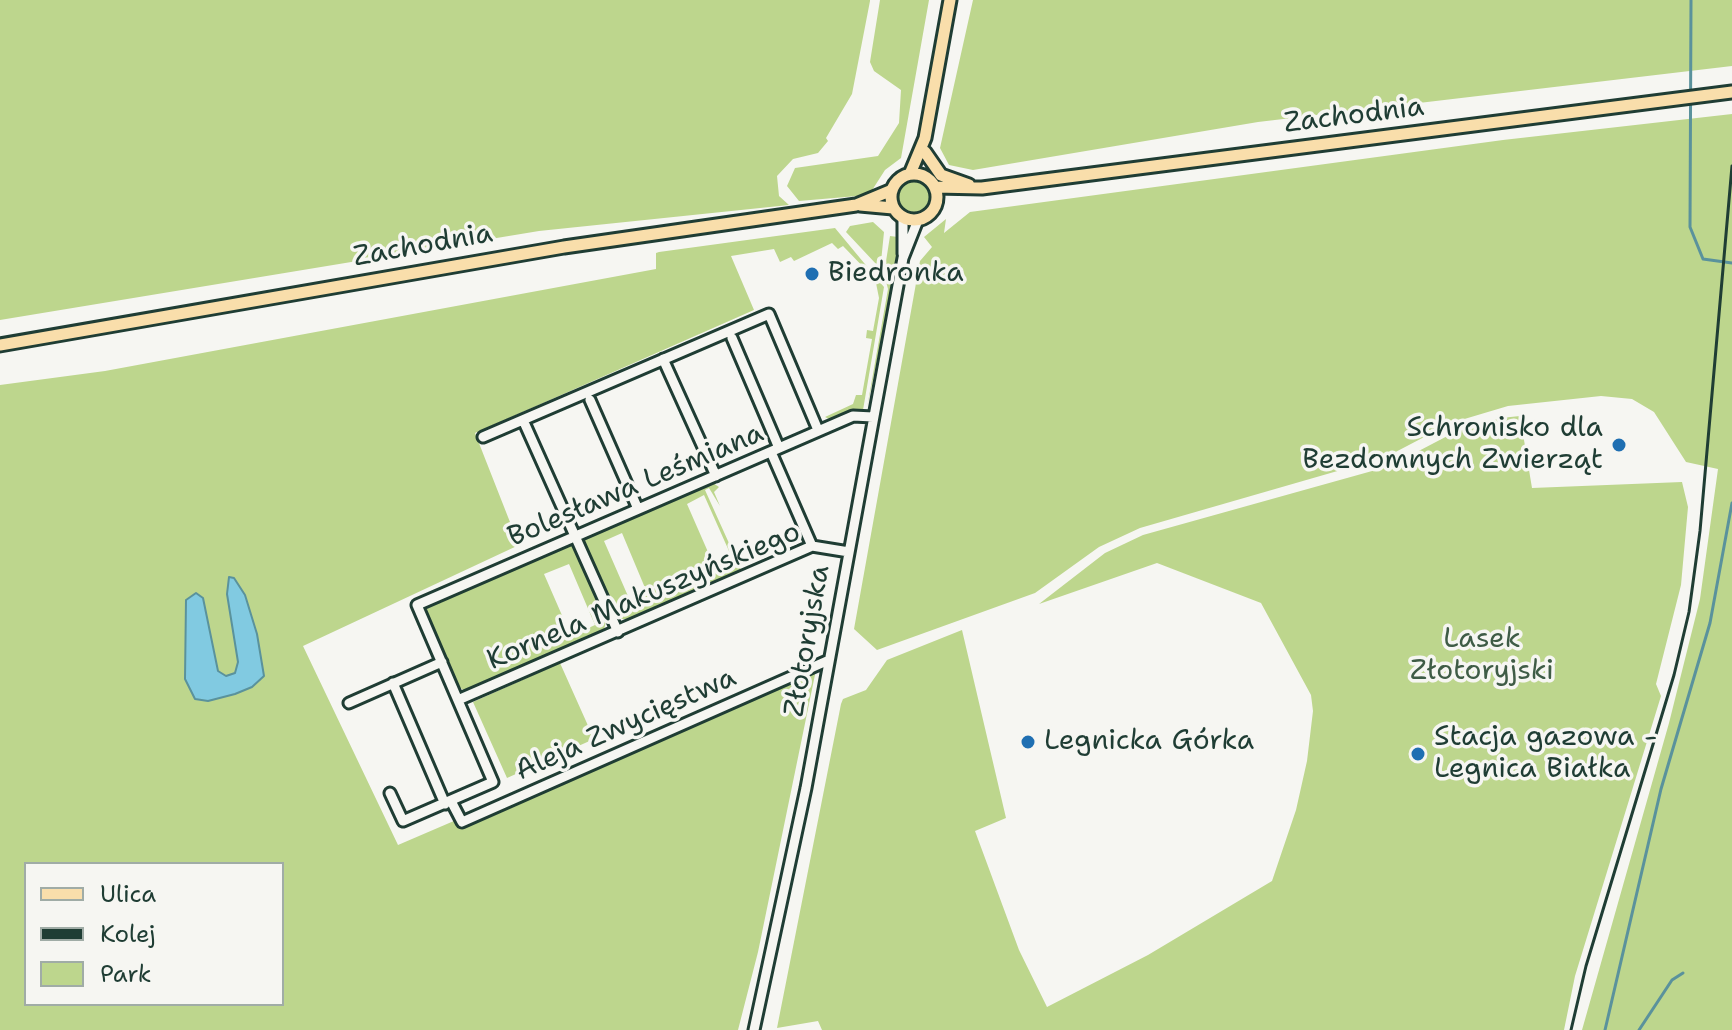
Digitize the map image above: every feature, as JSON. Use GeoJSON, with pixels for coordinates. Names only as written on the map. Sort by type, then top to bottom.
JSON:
{"type":"FeatureCollection","features":[{"type":"Feature","properties":{"kind":"main road"},"geometry":{"type":"LineString","coordinates":[[925,138],[910,174],[900,179],[892,190],[893,208],[903,218],[918,220],[930,214],[936,205],[925,138],[950,0]]}},
{"type":"Feature","properties":{"kind":"main road","name":"Zachodnia"},"geometry":{"type":"LineString","coordinates":[[936,205],[949,197],[982,188],[1732,92]]}},
{"type":"Feature","properties":{"kind":"main road"},"geometry":{"type":"LineString","coordinates":[[925,152],[941,175],[982,188]]}},
{"type":"Feature","properties":{"kind":"main road"},"geometry":{"type":"LineString","coordinates":[[910,174],[931,183]]}},
{"type":"Feature","properties":{"kind":"main road","name":"Zachodnia"},"geometry":{"type":"LineString","coordinates":[[931,183],[982,188]]}},
{"type":"Feature","properties":{"kind":"main road","name":"Zachodnia"},"geometry":{"type":"LineString","coordinates":[[856,205],[892,190]]}},
{"type":"Feature","properties":{"kind":"main road","name":"Zachodnia"},"geometry":{"type":"LineString","coordinates":[[0,345],[579,244],[856,205],[893,208]]}},
{"type":"Feature","properties":{"kind":"street","name":"Złotoryjska"},"geometry":{"type":"LineString","coordinates":[[754,1030],[782,908],[903,258],[903,218]]}},
{"type":"Feature","properties":{"kind":"street","name":"Złotoryjska"},"geometry":{"type":"LineString","coordinates":[[903,258],[918,220]]}},
{"type":"Feature","properties":{"kind":"street"},"geometry":{"type":"LineString","coordinates":[[483,437],[769,314],[818,430]]}},
{"type":"Feature","properties":{"kind":"street"},"geometry":{"type":"LineString","coordinates":[[732,338],[812,546]]}},
{"type":"Feature","properties":{"kind":"street"},"geometry":{"type":"LineString","coordinates":[[663,359],[716,476]]}},
{"type":"Feature","properties":{"kind":"street"},"geometry":{"type":"LineString","coordinates":[[590,400],[638,509]]}},
{"type":"Feature","properties":{"kind":"street","name":"Bolesława Leśmiana"},"geometry":{"type":"LineString","coordinates":[[442,662],[417,605],[818,430],[853,416],[873,417]]}},
{"type":"Feature","properties":{"kind":"street"},"geometry":{"type":"LineString","coordinates":[[523,420],[618,632]]}},
{"type":"Feature","properties":{"kind":"street","name":"Kornela Makuszyńskiego"},"geometry":{"type":"LineString","coordinates":[[458,700],[812,546],[849,552]]}},
{"type":"Feature","properties":{"kind":"street","name":"Aleja Zwycięstwa"},"geometry":{"type":"LineString","coordinates":[[448,803],[462,822],[829,660]]}},
{"type":"Feature","properties":{"kind":"street"},"geometry":{"type":"LineString","coordinates":[[349,703],[442,662],[493,782],[403,821],[390,793]]}},
{"type":"Feature","properties":{"kind":"street"},"geometry":{"type":"LineString","coordinates":[[393,683],[448,803]]}},
{"type":"Feature","properties":{"kind":"green space"},"geometry":{"type":"Polygon","coordinates":[[[0,0],[870,1],[852,94],[826,138],[828,141],[818,153],[793,159],[777,176],[779,196],[789,205],[539,231],[0,320],[0,0]]]}},
{"type":"Feature","properties":{"kind":"green space"},"geometry":{"type":"Polygon","coordinates":[[[880,0],[929,0],[901,158],[885,170],[869,195],[799,201],[787,186],[795,168],[878,156],[899,123],[901,90],[874,71],[870,62],[880,0]]]}},
{"type":"Feature","properties":{"kind":"green space"},"geometry":{"type":"Polygon","coordinates":[[[973,0],[1732,0],[1732,66],[1258,122],[973,170],[949,165],[940,148],[973,0]]]}},
{"type":"Feature","properties":{"kind":"green space"},"geometry":{"type":"Polygon","coordinates":[[[1732,114],[1732,1030],[1582,1030],[1669,723],[1700,599],[1718,469],[1686,462],[1654,412],[1632,399],[1601,396],[1508,406],[1451,423],[1386,457],[1140,528],[1099,547],[1035,593],[877,650],[854,629],[920,261],[932,247],[924,237],[946,219],[944,233],[970,212],[1503,140],[1732,114]]]}},
{"type":"Feature","properties":{"kind":"green space"},"geometry":{"type":"Polygon","coordinates":[[[914,181],[925,186],[930,197],[925,208],[914,213],[903,208],[898,197],[903,186],[914,181]]]}},
{"type":"Feature","properties":{"kind":"green space"},"geometry":{"type":"Polygon","coordinates":[[[873,222],[884,232],[881,262],[877,265],[846,232],[850,226],[873,222]]]}},
{"type":"Feature","properties":{"kind":"green space"},"geometry":{"type":"Polygon","coordinates":[[[835,228],[884,287],[863,410],[851,410],[831,420],[825,417],[853,404],[856,395],[862,395],[872,339],[866,338],[867,330],[873,331],[879,298],[876,283],[870,274],[843,246],[838,249],[832,243],[794,261],[791,257],[780,262],[774,249],[731,256],[754,310],[475,433],[519,545],[303,646],[398,845],[817,665],[758,952],[738,1030],[0,1030],[0,385],[105,371],[656,269],[656,253],[835,228]],[[229,577],[227,594],[238,662],[235,673],[226,676],[218,671],[203,599],[186,600],[185,678],[209,701],[252,687],[234,578],[229,577]]]}},
{"type":"Feature","properties":{"kind":"green space"},"geometry":{"type":"Polygon","coordinates":[[[890,236],[898,237],[894,279],[867,408],[888,289],[884,274],[890,236]]]}},
{"type":"Feature","properties":{"kind":"green space","name":"Lasek Złotoryjski"},"geometry":{"type":"Polygon","coordinates":[[[1520,416],[1532,488],[1682,482],[1688,507],[1681,585],[1656,684],[1661,696],[1575,976],[1564,1030],[822,1030],[818,1021],[777,1028],[841,704],[843,699],[866,690],[887,660],[962,630],[1006,818],[975,831],[1019,950],[1047,1007],[1148,955],[1272,881],[1296,810],[1307,761],[1313,711],[1311,695],[1261,603],[1157,563],[1039,604],[1105,553],[1143,535],[1390,466],[1455,432],[1501,418],[1520,416]]]}},
{"type":"Feature","properties":{"kind":"green space"},"geometry":{"type":"Polygon","coordinates":[[[710,481],[719,487],[714,492],[720,506],[709,488],[705,490],[742,572],[633,619],[614,619],[581,544],[587,536],[710,481]],[[704,495],[687,504],[715,568],[733,560],[704,495]],[[622,533],[604,541],[631,603],[648,595],[622,533]]]}},
{"type":"Feature","properties":{"kind":"green space"},"geometry":{"type":"Polygon","coordinates":[[[572,544],[606,621],[604,630],[465,691],[459,687],[425,611],[428,606],[572,544]],[[569,564],[544,574],[571,636],[595,625],[569,564]]]}},
{"type":"Feature","properties":{"kind":"green space"},"geometry":{"type":"Polygon","coordinates":[[[560,663],[594,739],[507,778],[473,702],[560,663]]]}},
{"type":"Feature","properties":{"kind":"water"},"geometry":{"type":"Polygon","coordinates":[[[229,577],[234,578],[245,595],[257,634],[264,676],[252,687],[235,694],[208,701],[195,699],[185,679],[186,600],[196,593],[203,598],[218,671],[226,676],[235,673],[238,662],[227,594],[229,577]]]}},
{"type":"Feature","properties":{"kind":"waterway"},"geometry":{"type":"LineString","coordinates":[[1691,0],[1690,227],[1703,259],[1732,263]]}},
{"type":"Feature","properties":{"kind":"waterway"},"geometry":{"type":"LineString","coordinates":[[1605,1030],[1661,789],[1710,623],[1732,503]]}},
{"type":"Feature","properties":{"kind":"waterway"},"geometry":{"type":"LineString","coordinates":[[1639,1030],[1672,980],[1683,973]]}},
{"type":"Feature","properties":{"kind":"railway"},"geometry":{"type":"LineString","coordinates":[[1571,1030],[1586,966],[1674,675],[1689,612],[1700,531],[1732,166]]}},
{"type":"Feature","properties":{"kind":"place","name":"Biedronka"},"geometry":{"type":"Point","coordinates":[812,274]}},
{"type":"Feature","properties":{"kind":"place","name":"Schronisko dla Bezdomnych Zwierząt"},"geometry":{"type":"Point","coordinates":[1619,445]}},
{"type":"Feature","properties":{"kind":"place","name":"Legnicka Górka"},"geometry":{"type":"Point","coordinates":[1028,742]}},
{"type":"Feature","properties":{"kind":"place","name":"Stacja gazowa - Legnica Białka"},"geometry":{"type":"Point","coordinates":[1418,754]}}]}
